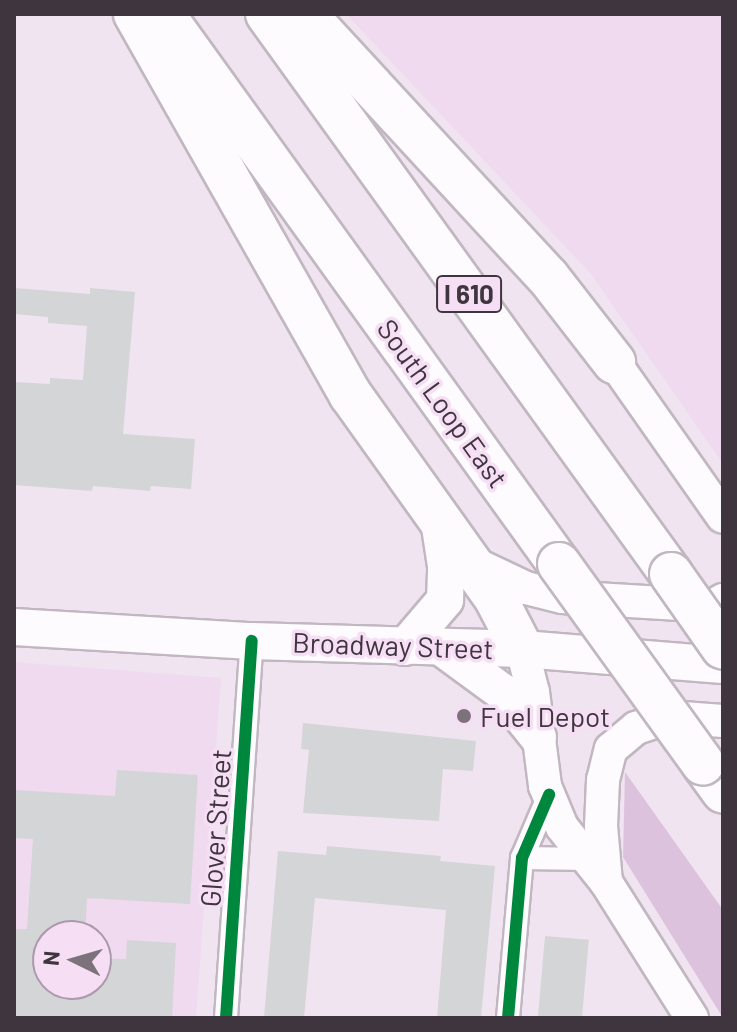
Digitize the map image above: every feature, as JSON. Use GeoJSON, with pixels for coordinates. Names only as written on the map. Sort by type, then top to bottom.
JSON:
{"type":"FeatureCollection","features":[{"type":"Feature","properties":{"kind":"highway"},"geometry":{"type":"LineString","coordinates":[[135,14],[350,394],[496,599],[522,649]]}},
{"type":"Feature","properties":{"kind":"highway","name":"South Loop East"},"geometry":{"type":"LineString","coordinates":[[163,14],[713,778]]}},
{"type":"Feature","properties":{"kind":"highway","name":"I 610"},"geometry":{"type":"LineString","coordinates":[[267,14],[723,648]]}},
{"type":"Feature","properties":{"kind":"highway"},"geometry":{"type":"LineString","coordinates":[[305,14],[548,277],[614,362]]}},
{"type":"Feature","properties":{"kind":"main road"},"geometry":{"type":"LineString","coordinates":[[614,362],[723,517]]}},
{"type":"Feature","properties":{"kind":"main road"},"geometry":{"type":"LineString","coordinates":[[405,647],[445,600],[446,566],[439,520]]}},
{"type":"Feature","properties":{"kind":"main road"},"geometry":{"type":"LineString","coordinates":[[469,561],[526,588],[562,597],[713,606],[723,600]]}},
{"type":"Feature","properties":{"kind":"main road","name":"Broadway Street"},"geometry":{"type":"LineString","coordinates":[[14,627],[252,641],[522,649],[723,665]]}},
{"type":"Feature","properties":{"kind":"main road"},"geometry":{"type":"LineString","coordinates":[[441,647],[501,691],[538,737]]}},
{"type":"Feature","properties":{"kind":"main road"},"geometry":{"type":"LineString","coordinates":[[522,649],[533,692],[549,795],[562,827],[597,870],[692,1018]]}},
{"type":"Feature","properties":{"kind":"main road"},"geometry":{"type":"LineString","coordinates":[[597,870],[603,780],[611,749],[636,728],[669,717],[723,721]]}},
{"type":"Feature","properties":{"kind":"street","name":"Glover Street"},"geometry":{"type":"LineString","coordinates":[[226,1018],[252,641]]}},
{"type":"Feature","properties":{"kind":"street"},"geometry":{"type":"LineString","coordinates":[[508,1018],[522,858],[549,795]]}},
{"type":"Feature","properties":{"kind":"street"},"geometry":{"type":"LineString","coordinates":[[522,858],[597,870]]}},
{"type":"Feature","properties":{"kind":"shaded area"},"geometry":{"type":"Polygon","coordinates":[[[346,14],[723,14],[723,464],[591,274],[346,14]]]}},
{"type":"Feature","properties":{"kind":"shaded area"},"geometry":{"type":"Polygon","coordinates":[[[14,662],[221,678],[196,1018],[14,1018],[14,662]]]}},
{"type":"Feature","properties":{"kind":"shaded area"},"geometry":{"type":"Polygon","coordinates":[[[625,772],[723,910],[723,1018],[623,857],[625,772]]]}},
{"type":"Feature","properties":{"kind":"building"},"geometry":{"type":"Polygon","coordinates":[[[14,288],[90,294],[90,288],[135,292],[123,434],[195,439],[191,489],[151,486],[150,491],[93,486],[92,491],[14,485],[14,382],[50,384],[50,378],[83,380],[87,326],[48,323],[48,317],[14,314],[14,288]]]}},
{"type":"Feature","properties":{"kind":"building"},"geometry":{"type":"Polygon","coordinates":[[[303,723],[476,741],[473,771],[443,769],[439,821],[303,813],[309,750],[301,749],[303,723]]]}},
{"type":"Feature","properties":{"kind":"building"},"geometry":{"type":"Polygon","coordinates":[[[117,770],[198,775],[190,904],[87,898],[86,920],[32,920],[32,1000],[112,1000],[112,959],[126,959],[127,940],[176,943],[172,1018],[14,1018],[14,929],[27,929],[33,839],[14,838],[14,790],[115,796],[117,770]]]}},
{"type":"Feature","properties":{"kind":"building"},"geometry":{"type":"Polygon","coordinates":[[[327,846],[441,856],[440,861],[495,866],[481,1018],[437,1018],[446,910],[315,898],[304,1018],[264,1018],[278,851],[326,855],[327,846]]]}},
{"type":"Feature","properties":{"kind":"building"},"geometry":{"type":"Polygon","coordinates":[[[545,936],[589,940],[582,1018],[538,1018],[545,936]]]}},
{"type":"Feature","properties":{"kind":"cycle path"},"geometry":{"type":"LineString","coordinates":[[226,1018],[252,641]]}},
{"type":"Feature","properties":{"kind":"cycle path"},"geometry":{"type":"LineString","coordinates":[[508,1018],[522,858],[549,795]]}},
{"type":"Feature","properties":{"kind":"place","name":"Fuel Depot"},"geometry":{"type":"Point","coordinates":[464,716]}}]}
